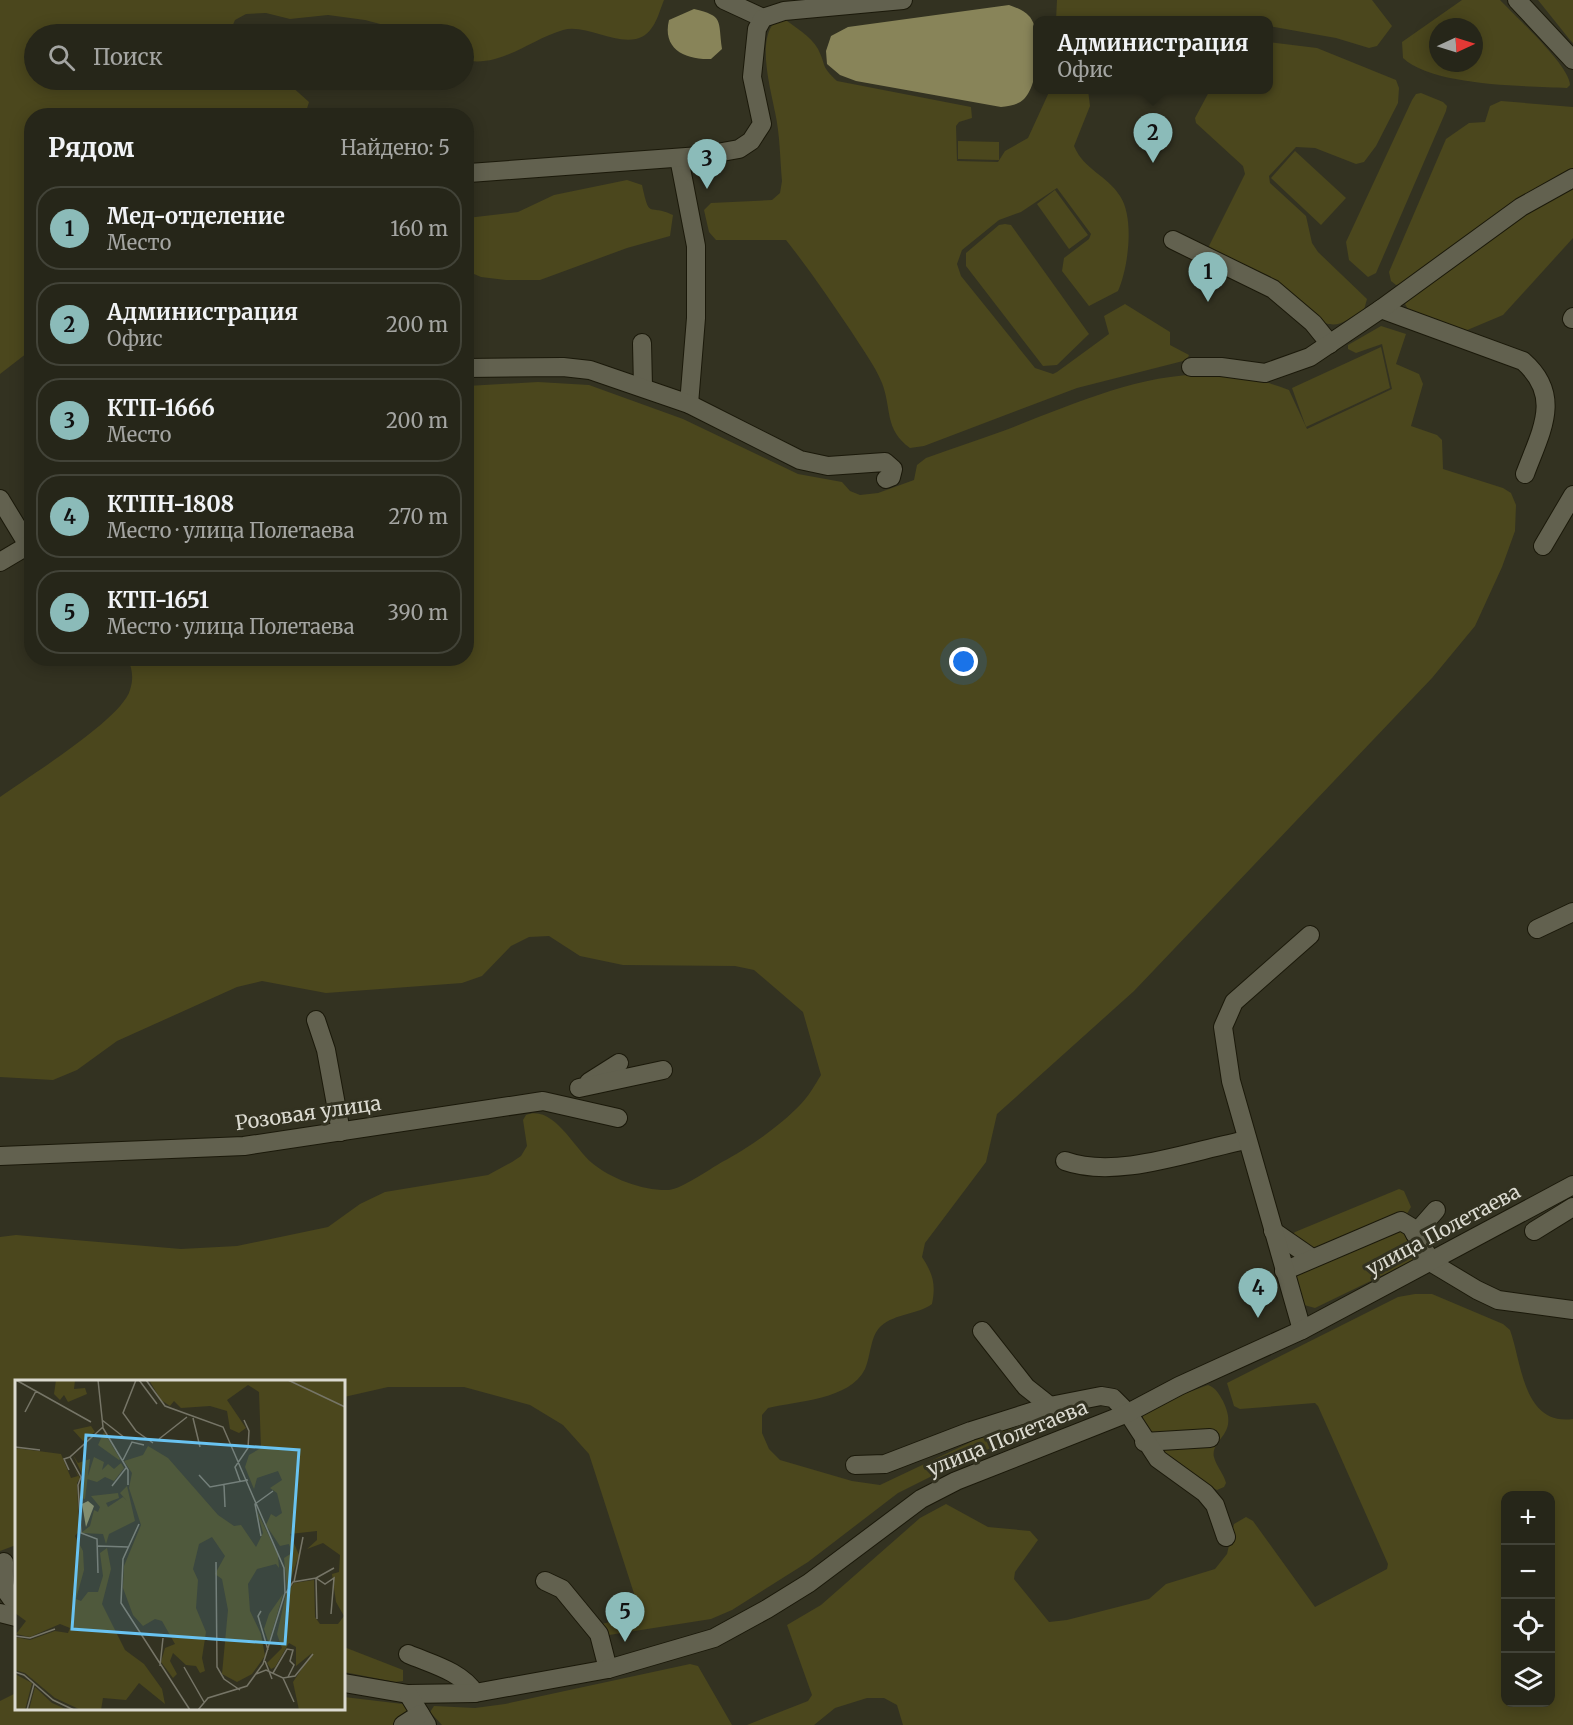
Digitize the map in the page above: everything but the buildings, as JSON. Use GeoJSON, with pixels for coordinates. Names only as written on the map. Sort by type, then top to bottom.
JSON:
{"type":"FeatureCollection","features":[{"type":"Feature","properties":{"kind":"street"},"geometry":{"type":"LineString","coordinates":[[724,0],[763,18],[784,11],[903,0]]}},
{"type":"Feature","properties":{"kind":"street"},"geometry":{"type":"LineString","coordinates":[[1517,0],[1573,60]]}},
{"type":"Feature","properties":{"kind":"street"},"geometry":{"type":"LineString","coordinates":[[474,173],[679,158],[740,149],[758,133],[762,124],[752,77],[758,29],[763,18]]}},
{"type":"Feature","properties":{"kind":"street"},"geometry":{"type":"LineString","coordinates":[[679,158],[696,246],[696,318],[689,404]]}},
{"type":"Feature","properties":{"kind":"street"},"geometry":{"type":"LineString","coordinates":[[1191,367],[1221,367],[1265,373],[1310,357],[1381,309],[1521,207],[1573,178]]}},
{"type":"Feature","properties":{"kind":"street"},"geometry":{"type":"LineString","coordinates":[[1173,240],[1273,290],[1312,323],[1330,344]]}},
{"type":"Feature","properties":{"kind":"street"},"geometry":{"type":"LineString","coordinates":[[1381,309],[1523,361],[1538,375],[1545,393],[1546,406],[1525,474]]}},
{"type":"Feature","properties":{"kind":"street"},"geometry":{"type":"LineString","coordinates":[[642,343],[643,387]]}},
{"type":"Feature","properties":{"kind":"street"},"geometry":{"type":"LineString","coordinates":[[474,368],[563,367],[590,370],[689,404],[800,460],[828,466],[885,462],[892,469],[891,477],[886,479]]}},
{"type":"Feature","properties":{"kind":"street"},"geometry":{"type":"LineString","coordinates":[[1543,546],[1573,495]]}},
{"type":"Feature","properties":{"kind":"street"},"geometry":{"type":"LineString","coordinates":[[0,499],[24,535]]}},
{"type":"Feature","properties":{"kind":"street"},"geometry":{"type":"LineString","coordinates":[[0,562],[24,548]]}},
{"type":"Feature","properties":{"kind":"street"},"geometry":{"type":"LineString","coordinates":[[1537,928],[1573,912]]}},
{"type":"Feature","properties":{"kind":"street"},"geometry":{"type":"LineString","coordinates":[[1302,1330],[1247,1140],[1225,1055],[1223,1027],[1234,1002],[1310,935]]}},
{"type":"Feature","properties":{"kind":"street"},"geometry":{"type":"LineString","coordinates":[[316,1020],[327,1050],[342,1132]]}},
{"type":"Feature","properties":{"kind":"street"},"geometry":{"type":"LineString","coordinates":[[579,1088],[619,1063]]}},
{"type":"Feature","properties":{"kind":"street"},"geometry":{"type":"LineString","coordinates":[[543,1101],[579,1088],[663,1070]]}},
{"type":"Feature","properties":{"kind":"street","name":"Розовая улица"},"geometry":{"type":"LineString","coordinates":[[0,1156],[244,1146],[543,1101],[618,1118]]}},
{"type":"Feature","properties":{"kind":"street"},"geometry":{"type":"LineString","coordinates":[[1065,1161],[1080,1167],[1121,1167],[1247,1140]]}},
{"type":"Feature","properties":{"kind":"street","name":"улица Полетаева"},"geometry":{"type":"LineString","coordinates":[[345,1683],[408,1694],[475,1693],[608,1669],[714,1638],[809,1583],[921,1499],[956,1481],[1128,1413],[1179,1386],[1302,1330],[1432,1263],[1573,1185]]}},
{"type":"Feature","properties":{"kind":"street"},"geometry":{"type":"LineString","coordinates":[[1534,1231],[1568,1210],[1553,1196]]}},
{"type":"Feature","properties":{"kind":"street"},"geometry":{"type":"LineString","coordinates":[[1415,1234],[1436,1210]]}},
{"type":"Feature","properties":{"kind":"street"},"geometry":{"type":"LineString","coordinates":[[1284,1271],[1401,1221],[1411,1227],[1432,1263],[1498,1300],[1573,1310]]}},
{"type":"Feature","properties":{"kind":"street"},"geometry":{"type":"LineString","coordinates":[[1273,1232],[1312,1258]]}},
{"type":"Feature","properties":{"kind":"street"},"geometry":{"type":"LineString","coordinates":[[982,1331],[1026,1387],[1050,1406]]}},
{"type":"Feature","properties":{"kind":"street"},"geometry":{"type":"LineString","coordinates":[[855,1465],[885,1464],[971,1431],[1050,1406],[1101,1396],[1113,1398],[1128,1413],[1144,1442],[1158,1459],[1205,1493],[1215,1505],[1226,1537]]}},
{"type":"Feature","properties":{"kind":"street"},"geometry":{"type":"LineString","coordinates":[[1144,1442],[1210,1438]]}},
{"type":"Feature","properties":{"kind":"street"},"geometry":{"type":"LineString","coordinates":[[7,1561],[4,1588],[6,1595],[15,1602]]}},
{"type":"Feature","properties":{"kind":"street"},"geometry":{"type":"LineString","coordinates":[[545,1581],[562,1589],[599,1634],[608,1669]]}},
{"type":"Feature","properties":{"kind":"street"},"geometry":{"type":"LineString","coordinates":[[0,1612],[15,1617]]}},
{"type":"Feature","properties":{"kind":"street"},"geometry":{"type":"LineString","coordinates":[[408,1654],[456,1675],[468,1682],[475,1693]]}},
{"type":"Feature","properties":{"kind":"street"},"geometry":{"type":"LineString","coordinates":[[403,1725],[424,1720],[408,1694]]}},
{"type":"Feature","properties":{"kind":"shaded area"},"geometry":{"type":"Polygon","coordinates":[[[0,0],[664,0],[651,29],[636,39],[618,39],[580,30],[563,30],[503,57],[477,61],[474,61],[474,24],[380,24],[328,15],[290,19],[266,13],[246,14],[235,20],[233,24],[24,24],[24,90],[296,90],[309,102],[307,108],[24,108],[24,355],[0,374],[0,0]]]}},
{"type":"Feature","properties":{"kind":"shaded area"},"geometry":{"type":"Polygon","coordinates":[[[1057,0],[1372,0],[1392,26],[1377,46],[1369,48],[1336,38],[1273,27],[1273,16],[1056,16],[1057,0]]]}},
{"type":"Feature","properties":{"kind":"shaded area"},"geometry":{"type":"Polygon","coordinates":[[[1462,0],[1500,0],[1552,54],[1568,77],[1570,85],[1567,88],[1504,85],[1480,83],[1430,72],[1483,72],[1483,18],[1436,18],[1462,0]]]}},
{"type":"Feature","properties":{"kind":"shaded area"},"geometry":{"type":"Polygon","coordinates":[[[1538,0],[1573,0],[1573,43],[1570,40],[1538,0]]]}},
{"type":"Feature","properties":{"kind":"shaded area"},"geometry":{"type":"Polygon","coordinates":[[[1009,5],[1023,11],[1033,22],[1033,82],[1022,101],[1001,107],[856,81],[840,75],[827,64],[826,51],[831,36],[848,27],[1009,5]]]}},
{"type":"Feature","properties":{"kind":"shaded area"},"geometry":{"type":"Polygon","coordinates":[[[694,9],[710,14],[718,21],[722,49],[711,59],[684,55],[672,45],[669,38],[669,20],[694,9]]]}},
{"type":"Feature","properties":{"kind":"shaded area"},"geometry":{"type":"Polygon","coordinates":[[[782,17],[815,44],[826,69],[837,81],[971,107],[972,118],[959,122],[956,126],[957,161],[998,162],[1005,151],[1028,138],[1048,94],[1088,94],[1090,106],[1074,146],[1084,161],[1115,189],[1125,205],[1129,230],[1127,257],[1118,291],[1089,306],[1062,271],[1064,258],[1089,239],[1091,234],[1057,188],[1021,212],[999,220],[962,250],[957,264],[961,276],[1035,368],[1053,374],[1057,372],[1109,334],[1104,316],[1125,304],[1170,332],[1170,345],[1189,355],[1187,360],[1077,388],[924,446],[910,448],[892,426],[885,392],[871,362],[786,240],[716,240],[709,232],[704,210],[711,203],[772,200],[780,193],[782,181],[779,138],[766,61],[768,34],[773,24],[782,17]]]}},
{"type":"Feature","properties":{"kind":"shaded area"},"geometry":{"type":"Polygon","coordinates":[[[1429,23],[1429,72],[1403,58],[1402,42],[1429,23]]]}},
{"type":"Feature","properties":{"kind":"shaded area"},"geometry":{"type":"Polygon","coordinates":[[[1273,42],[1317,48],[1396,80],[1399,88],[1398,103],[1376,146],[1364,162],[1356,164],[1315,148],[1296,147],[1269,176],[1270,183],[1306,216],[1312,243],[1318,252],[1367,299],[1364,310],[1341,323],[1324,323],[1210,251],[1209,246],[1245,174],[1243,166],[1196,123],[1195,118],[1208,94],[1273,94],[1273,42]]]}},
{"type":"Feature","properties":{"kind":"shaded area"},"geometry":{"type":"Polygon","coordinates":[[[1421,93],[1443,102],[1447,106],[1446,111],[1376,273],[1368,277],[1349,260],[1346,242],[1412,100],[1416,94],[1421,93]]]}},
{"type":"Feature","properties":{"kind":"shaded area"},"geometry":{"type":"Polygon","coordinates":[[[1501,101],[1573,107],[1573,168],[1485,223],[1402,284],[1396,285],[1391,281],[1389,272],[1446,139],[1469,123],[1485,122],[1490,106],[1501,101]]]}},
{"type":"Feature","properties":{"kind":"shaded area"},"geometry":{"type":"Polygon","coordinates":[[[958,141],[999,142],[999,160],[958,159],[958,141]]]}},
{"type":"Feature","properties":{"kind":"shaded area"},"geometry":{"type":"Polygon","coordinates":[[[1295,151],[1346,198],[1321,225],[1271,178],[1295,151]]]}},
{"type":"Feature","properties":{"kind":"shaded area"},"geometry":{"type":"Polygon","coordinates":[[[627,180],[642,185],[651,209],[673,215],[670,236],[627,248],[540,280],[506,280],[474,274],[474,217],[518,212],[554,195],[627,180]]]}},
{"type":"Feature","properties":{"kind":"shaded area"},"geometry":{"type":"Polygon","coordinates":[[[1573,187],[1573,238],[1503,315],[1465,331],[1409,311],[1405,304],[1411,298],[1527,213],[1573,187]]]}},
{"type":"Feature","properties":{"kind":"shaded area"},"geometry":{"type":"Polygon","coordinates":[[[1055,190],[1088,235],[1069,249],[1037,204],[1055,190]]]}},
{"type":"Feature","properties":{"kind":"shaded area"},"geometry":{"type":"Polygon","coordinates":[[[999,225],[1011,225],[1089,334],[1057,365],[1043,366],[966,266],[966,253],[999,225]]]}},
{"type":"Feature","properties":{"kind":"shaded area"},"geometry":{"type":"Polygon","coordinates":[[[1381,326],[1406,334],[1396,364],[1419,374],[1423,384],[1411,426],[1437,435],[1442,440],[1443,469],[1503,488],[1511,493],[1516,505],[1515,531],[1502,567],[1475,626],[1432,678],[1134,991],[997,1114],[986,1162],[925,1243],[922,1257],[933,1279],[932,1304],[881,1326],[875,1335],[865,1369],[848,1387],[822,1398],[768,1408],[762,1415],[762,1433],[769,1449],[780,1460],[852,1481],[880,1485],[975,1440],[1038,1418],[1052,1416],[1052,1423],[974,1455],[898,1493],[808,1562],[732,1610],[711,1619],[609,1635],[602,1624],[636,1615],[639,1609],[589,1454],[563,1425],[530,1405],[464,1387],[388,1387],[345,1397],[345,1380],[15,1380],[15,1545],[0,1551],[0,1237],[16,1235],[181,1249],[237,1246],[328,1227],[360,1204],[385,1192],[488,1175],[512,1162],[521,1156],[527,1146],[523,1120],[526,1115],[536,1113],[554,1121],[585,1156],[600,1169],[628,1183],[669,1190],[696,1178],[742,1151],[773,1129],[803,1102],[821,1075],[803,1012],[754,970],[735,966],[623,965],[580,956],[549,936],[529,937],[511,946],[482,976],[462,983],[326,993],[262,981],[237,987],[117,1041],[77,1070],[53,1080],[0,1077],[0,797],[72,747],[110,716],[130,690],[131,666],[474,666],[474,386],[538,382],[589,385],[683,419],[798,474],[842,482],[850,491],[860,495],[878,493],[914,480],[917,465],[926,458],[1108,392],[1143,382],[1179,376],[1215,374],[1251,379],[1289,390],[1307,429],[1392,389],[1382,344],[1356,353],[1348,349],[1348,345],[1381,326]]]}},
{"type":"Feature","properties":{"kind":"shaded area"},"geometry":{"type":"Polygon","coordinates":[[[1381,347],[1390,388],[1306,427],[1292,388],[1381,347]]]}},
{"type":"Feature","properties":{"kind":"shaded area"},"geometry":{"type":"Polygon","coordinates":[[[1399,1189],[1404,1191],[1411,1207],[1405,1217],[1299,1257],[1293,1256],[1290,1251],[1290,1237],[1295,1232],[1399,1189]]]}},
{"type":"Feature","properties":{"kind":"shaded area"},"geometry":{"type":"Polygon","coordinates":[[[1405,1230],[1418,1256],[1414,1260],[1315,1308],[1304,1305],[1294,1274],[1387,1232],[1405,1230]]]}},
{"type":"Feature","properties":{"kind":"shaded area"},"geometry":{"type":"Polygon","coordinates":[[[1432,1294],[1503,1324],[1510,1330],[1522,1375],[1534,1403],[1544,1413],[1556,1419],[1573,1419],[1573,1725],[903,1725],[897,1705],[884,1698],[867,1698],[835,1708],[814,1725],[747,1725],[808,1701],[812,1695],[787,1625],[821,1605],[920,1518],[946,1504],[988,1527],[1030,1531],[1038,1540],[1015,1572],[1014,1579],[1049,1622],[1067,1620],[1149,1599],[1166,1584],[1215,1569],[1227,1554],[1234,1524],[1246,1517],[1253,1521],[1315,1607],[1387,1569],[1388,1564],[1318,1406],[1315,1403],[1240,1409],[1234,1406],[1227,1383],[1398,1297],[1432,1294]]]}},
{"type":"Feature","properties":{"kind":"shaded area"},"geometry":{"type":"Polygon","coordinates":[[[1208,1385],[1219,1394],[1223,1401],[1228,1422],[1224,1435],[1214,1450],[1215,1460],[1226,1483],[1224,1487],[1217,1490],[1171,1461],[1151,1436],[1143,1417],[1151,1406],[1208,1385]]]}},
{"type":"Feature","properties":{"kind":"shaded area"},"geometry":{"type":"Polygon","coordinates":[[[345,1647],[403,1670],[403,1681],[395,1682],[345,1672],[345,1647]]]}},
{"type":"Feature","properties":{"kind":"shaded area"},"geometry":{"type":"Polygon","coordinates":[[[690,1664],[698,1666],[732,1725],[442,1725],[430,1712],[434,1706],[475,1708],[505,1704],[690,1664]]]}},
{"type":"Feature","properties":{"kind":"shaded area"},"geometry":{"type":"Polygon","coordinates":[[[15,1694],[15,1710],[345,1710],[345,1697],[403,1704],[418,1725],[0,1725],[0,1701],[15,1694]]]}},
{"type":"Feature","properties":{"kind":"place","name":"Администрация"},"geometry":{"type":"Point","coordinates":[1153,163]}},
{"type":"Feature","properties":{"kind":"place","name":"КТП-1666"},"geometry":{"type":"Point","coordinates":[707,189]}},
{"type":"Feature","properties":{"kind":"place","name":"Мед-отделение"},"geometry":{"type":"Point","coordinates":[1208,302]}},
{"type":"Feature","properties":{"kind":"place","name":"КТПН-1808"},"geometry":{"type":"Point","coordinates":[1258,1318]}},
{"type":"Feature","properties":{"kind":"place","name":"КТП-1651"},"geometry":{"type":"Point","coordinates":[625,1642]}}]}
